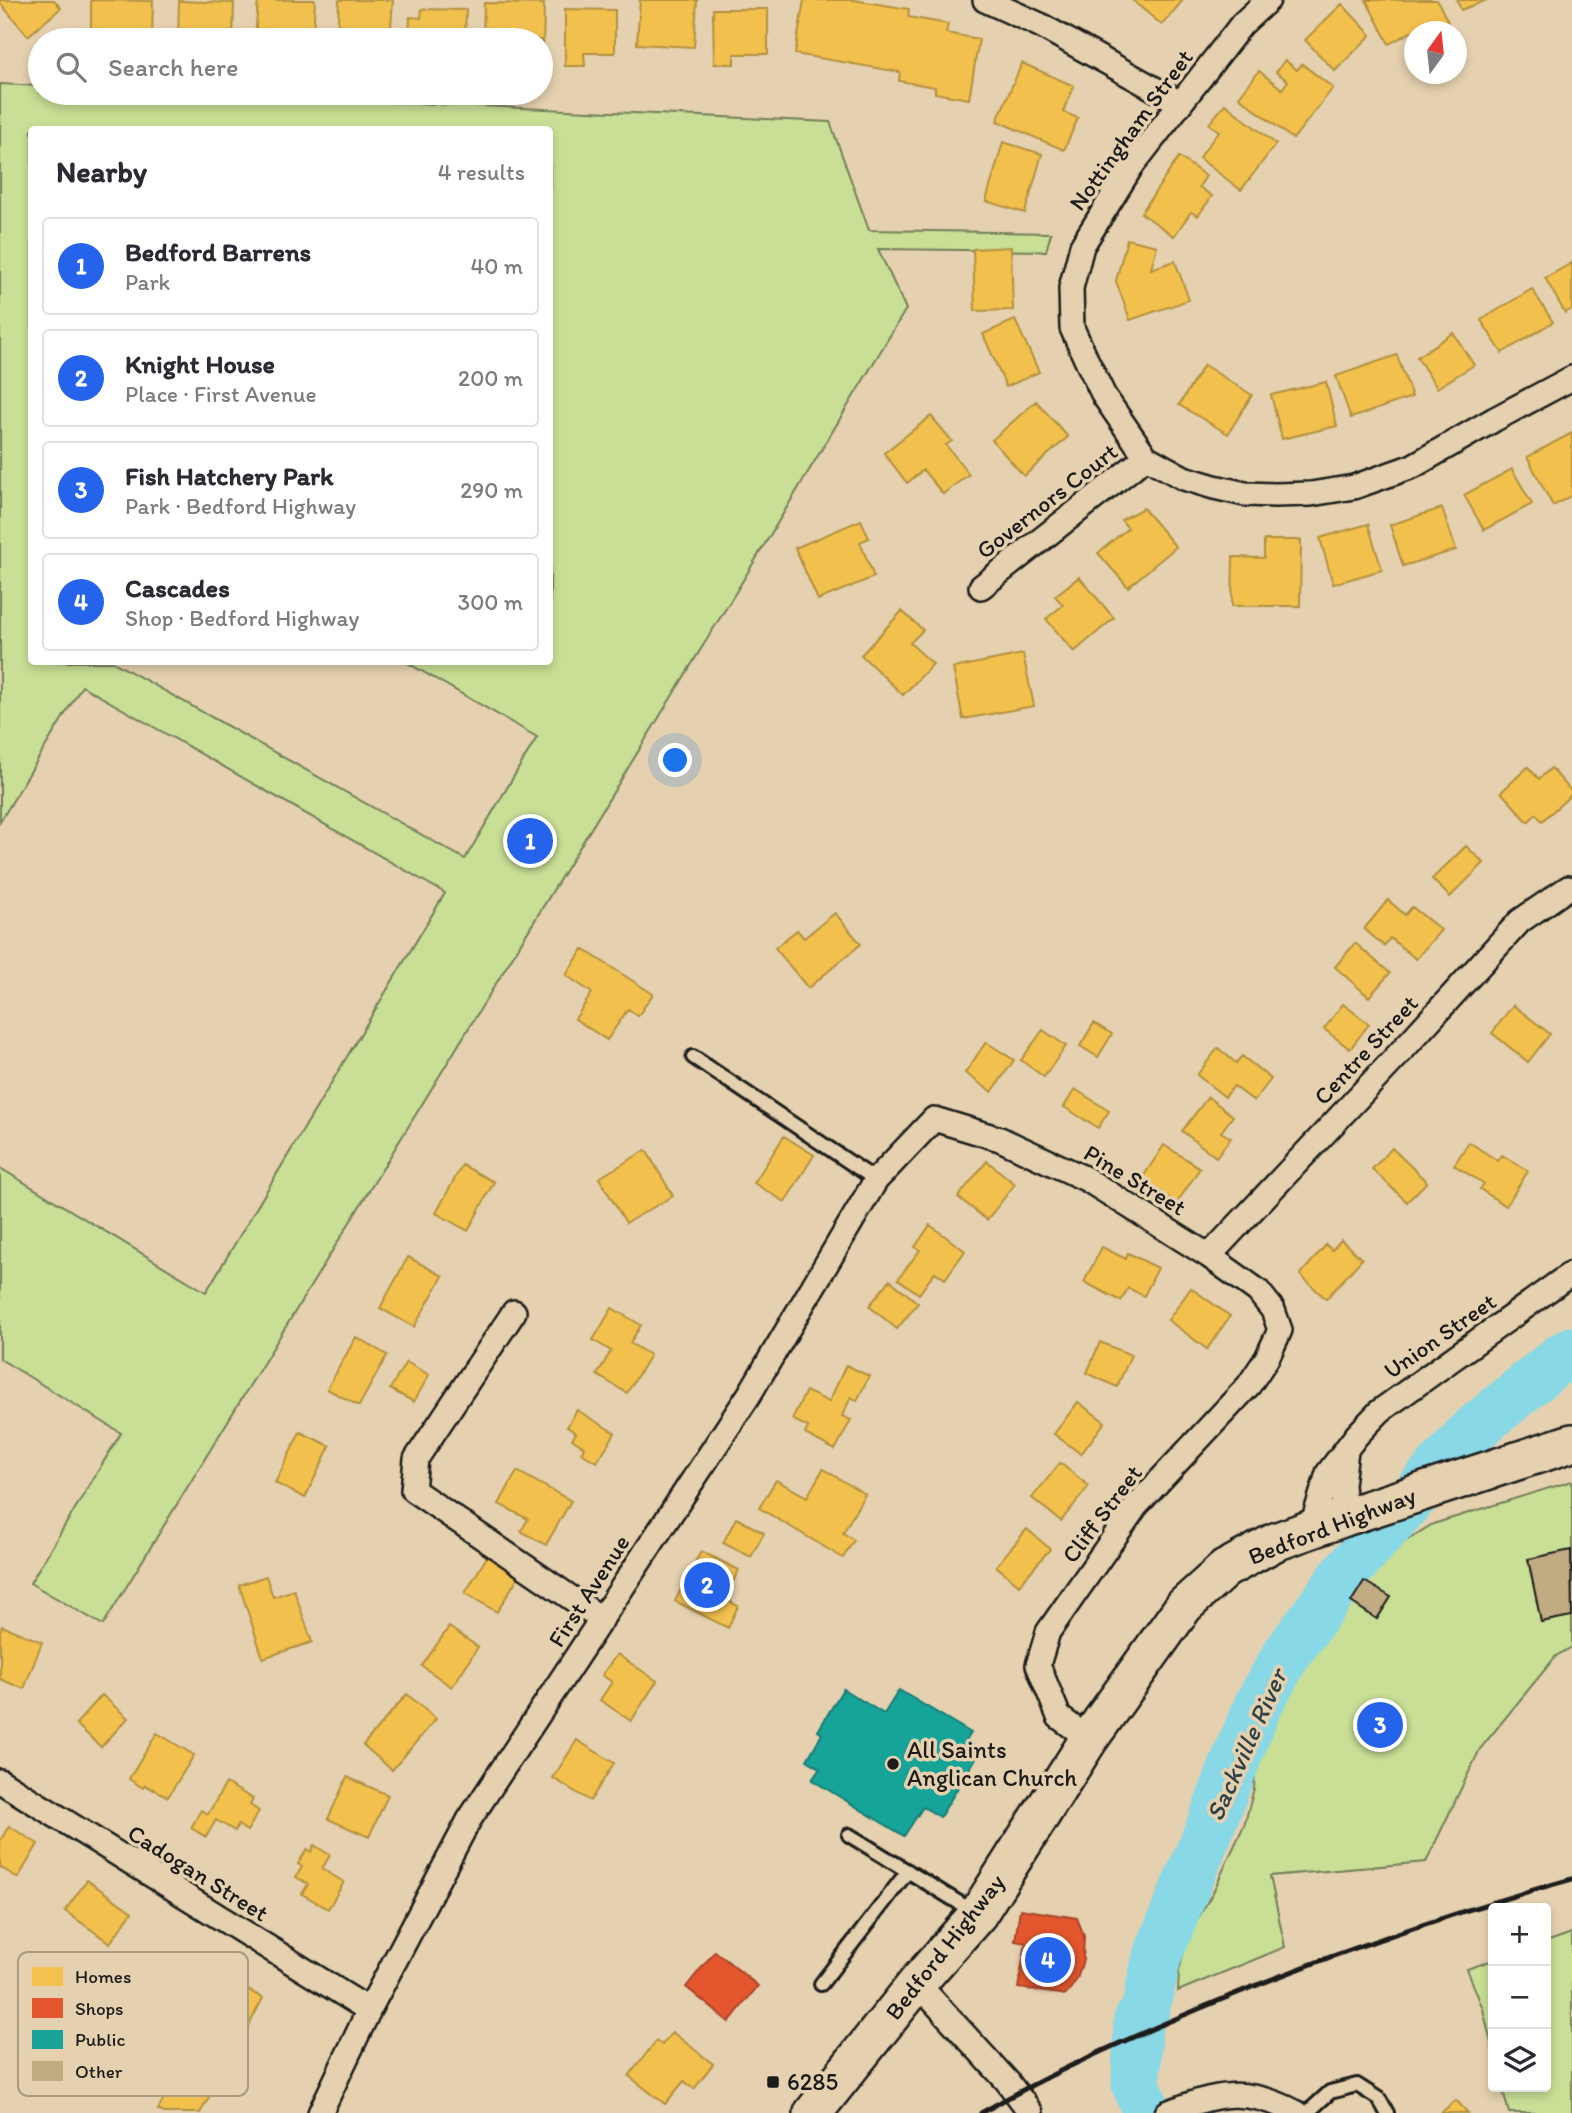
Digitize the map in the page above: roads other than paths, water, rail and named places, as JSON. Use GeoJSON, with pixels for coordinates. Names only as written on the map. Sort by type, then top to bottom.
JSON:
{"type":"FeatureCollection","features":[{"type":"Feature","properties":{"kind":"main road","name":"Bedford Highway"},"geometry":{"type":"LineString","coordinates":[[813,2113],[917,1983],[978,1914],[1089,1739],[1184,1606],[1224,1569],[1275,1542],[1572,1443]]}},
{"type":"Feature","properties":{"kind":"street"},"geometry":{"type":"LineString","coordinates":[[985,0],[1040,25],[1180,103]]}},
{"type":"Feature","properties":{"kind":"street","name":"Nottingham Street"},"geometry":{"type":"LineString","coordinates":[[1268,0],[1242,24],[1131,167],[1082,246],[1071,288],[1072,328],[1104,396],[1146,457],[1184,478],[1245,494],[1311,494],[1354,487],[1413,466],[1572,379]]}},
{"type":"Feature","properties":{"kind":"street","name":"Governors Court"},"geometry":{"type":"LineString","coordinates":[[981,587],[1146,457]]}},
{"type":"Feature","properties":{"kind":"street","name":"Centre Street"},"geometry":{"type":"LineString","coordinates":[[1209,1256],[1520,921],[1568,888]]}},
{"type":"Feature","properties":{"kind":"street","name":"Pine Street"},"geometry":{"type":"LineString","coordinates":[[934,1119],[1000,1139],[1086,1179],[1209,1256],[1258,1291],[1273,1310],[1280,1330]]}},
{"type":"Feature","properties":{"kind":"street","name":"First Avenue"},"geometry":{"type":"LineString","coordinates":[[320,2113],[369,2010],[469,1820],[749,1395],[876,1180],[934,1119]]}},
{"type":"Feature","properties":{"kind":"street","name":"Union Street"},"geometry":{"type":"LineString","coordinates":[[1311,1529],[1328,1473],[1357,1434],[1380,1411],[1572,1273]]}},
{"type":"Feature","properties":{"kind":"street"},"geometry":{"type":"LineString","coordinates":[[514,1312],[416,1460],[413,1490],[602,1619]]}},
{"type":"Feature","properties":{"kind":"street","name":"Cliff Street"},"geometry":{"type":"LineString","coordinates":[[1089,1739],[1059,1717],[1038,1665],[1048,1632],[1136,1506],[1249,1385],[1267,1358],[1280,1330]]}},
{"type":"Feature","properties":{"kind":"street"},"geometry":{"type":"LineString","coordinates":[[1345,1517],[1342,1485],[1346,1449]]}},
{"type":"Feature","properties":{"kind":"street","name":"Cadogan Street"},"geometry":{"type":"LineString","coordinates":[[0,1781],[369,2010]]}},
{"type":"Feature","properties":{"kind":"street"},"geometry":{"type":"LineString","coordinates":[[917,1983],[1007,2081],[1031,2113]]}},
{"type":"Feature","properties":{"kind":"street"},"geometry":{"type":"LineString","coordinates":[[1167,2113],[1200,2100],[1226,2094],[1277,2102],[1297,2113]]}},
{"type":"Feature","properties":{"kind":"lane"},"geometry":{"type":"LineString","coordinates":[[693,1057],[876,1180]]}},
{"type":"Feature","properties":{"kind":"lane"},"geometry":{"type":"LineString","coordinates":[[849,1835],[978,1914]]}},
{"type":"Feature","properties":{"kind":"lane"},"geometry":{"type":"LineString","coordinates":[[821,1984],[908,1871]]}},
{"type":"Feature","properties":{"kind":"lane"},"geometry":{"type":"LineString","coordinates":[[1307,2113],[1330,2092],[1357,2085],[1379,2099],[1387,2113]]}},
{"type":"Feature","properties":{"kind":"waterway","name":"Sackville River"},"geometry":{"type":"LineString","coordinates":[[1147,2113],[1136,2084],[1138,2020],[1145,2012],[1157,1957],[1259,1703],[1286,1655],[1347,1571],[1472,1431],[1572,1351]]}},
{"type":"Feature","properties":{"kind":"railway"},"geometry":{"type":"LineString","coordinates":[[981,2113],[1090,2057],[1292,1971],[1478,1907],[1572,1879]]}},
{"type":"Feature","properties":{"kind":"place","name":"Bedford Barrens"},"geometry":{"type":"Point","coordinates":[530,841]}},
{"type":"Feature","properties":{"kind":"place","name":"Knight House"},"geometry":{"type":"Point","coordinates":[707,1585]}},
{"type":"Feature","properties":{"kind":"place","name":"Fish Hatchery Park"},"geometry":{"type":"Point","coordinates":[1380,1725]}},
{"type":"Feature","properties":{"kind":"place","name":"All Saints Anglican Church"},"geometry":{"type":"Point","coordinates":[893,1764]}},
{"type":"Feature","properties":{"kind":"place","name":"Cascades"},"geometry":{"type":"Point","coordinates":[1048,1960]}},
{"type":"Feature","properties":{"kind":"place","name":"6285"},"geometry":{"type":"Point","coordinates":[773,2082]}}]}
